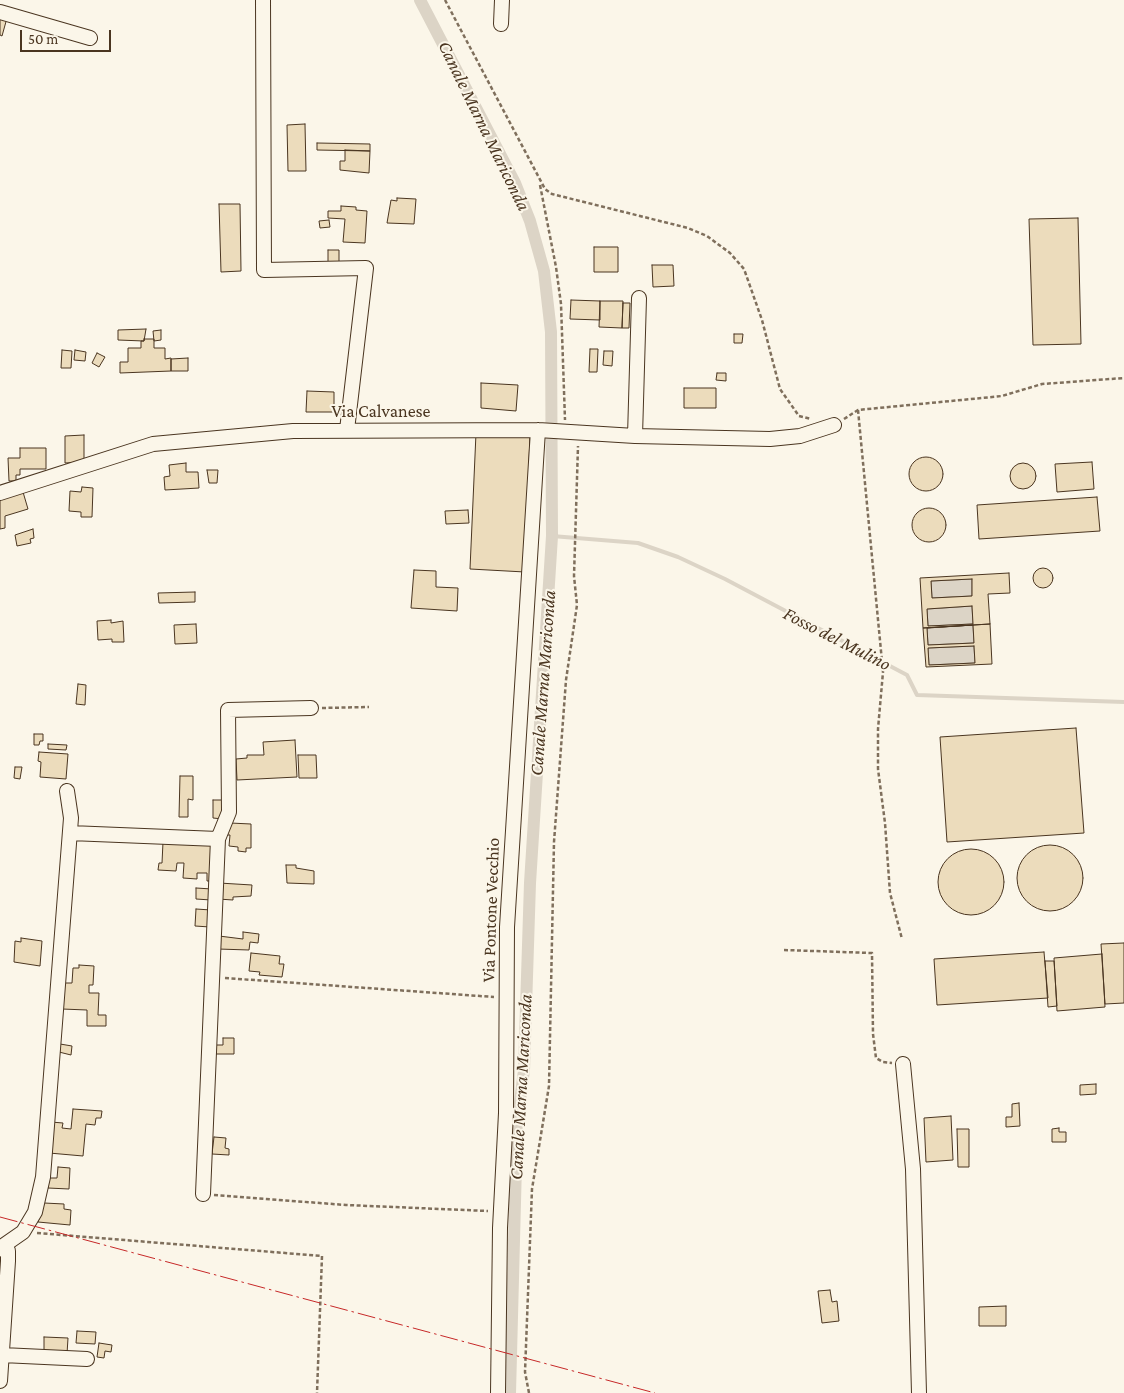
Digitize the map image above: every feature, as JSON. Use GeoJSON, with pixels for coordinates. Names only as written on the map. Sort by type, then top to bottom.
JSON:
{"type":"FeatureCollection","features":[{"type":"Feature","properties":{"kind":"street"},"geometry":{"type":"LineString","coordinates":[[263,0],[264,270],[366,268],[347,430]]}},
{"type":"Feature","properties":{"kind":"street"},"geometry":{"type":"LineString","coordinates":[[501,24],[502,0]]}},
{"type":"Feature","properties":{"kind":"street"},"geometry":{"type":"LineString","coordinates":[[0,12],[90,38]]}},
{"type":"Feature","properties":{"kind":"street"},"geometry":{"type":"LineString","coordinates":[[635,436],[639,298]]}},
{"type":"Feature","properties":{"kind":"street","name":"Via Calvanese"},"geometry":{"type":"LineString","coordinates":[[0,493],[153,444],[293,431],[540,430],[635,436],[770,439],[800,436],[834,425]]}},
{"type":"Feature","properties":{"kind":"street","name":"Via Pontone Vecchio"},"geometry":{"type":"LineString","coordinates":[[498,1393],[501,1211],[506,1113],[507,917],[540,430]]}},
{"type":"Feature","properties":{"kind":"street"},"geometry":{"type":"LineString","coordinates":[[203,1194],[214,977],[218,839],[229,812],[228,710],[310,708]]}},
{"type":"Feature","properties":{"kind":"street"},"geometry":{"type":"LineString","coordinates":[[0,1249],[23,1232],[35,1212],[43,1177],[71,818],[67,791]]}},
{"type":"Feature","properties":{"kind":"street"},"geometry":{"type":"LineString","coordinates":[[70,833],[218,839]]}},
{"type":"Feature","properties":{"kind":"street"},"geometry":{"type":"LineString","coordinates":[[903,1064],[913,1169],[919,1393]]}},
{"type":"Feature","properties":{"kind":"street"},"geometry":{"type":"LineString","coordinates":[[0,1249],[8,1251],[0,1381]]}},
{"type":"Feature","properties":{"kind":"street"},"geometry":{"type":"LineString","coordinates":[[2,1355],[87,1359]]}},
{"type":"Feature","properties":{"kind":"path"},"geometry":{"type":"LineString","coordinates":[[445,0],[544,189],[552,194],[688,228],[707,236],[730,254],[744,269],[762,320],[780,389],[799,416],[834,425],[858,410],[1002,396],[1042,384],[1124,378]]}},
{"type":"Feature","properties":{"kind":"path"},"geometry":{"type":"LineString","coordinates":[[529,1393],[525,1372],[532,1189],[549,1086],[554,842],[566,680],[574,637],[577,605],[574,576],[575,532],[560,304],[556,267],[540,182]]}},
{"type":"Feature","properties":{"kind":"path"},"geometry":{"type":"LineString","coordinates":[[858,410],[882,650],[883,672],[878,729],[878,769],[885,823],[890,894],[902,939]]}},
{"type":"Feature","properties":{"kind":"path"},"geometry":{"type":"LineString","coordinates":[[310,708],[369,707]]}},
{"type":"Feature","properties":{"kind":"path"},"geometry":{"type":"LineString","coordinates":[[784,950],[872,953],[873,1034],[876,1058],[883,1062],[903,1064]]}},
{"type":"Feature","properties":{"kind":"path"},"geometry":{"type":"LineString","coordinates":[[214,977],[506,998]]}},
{"type":"Feature","properties":{"kind":"path"},"geometry":{"type":"LineString","coordinates":[[203,1194],[346,1205],[501,1211]]}},
{"type":"Feature","properties":{"kind":"path"},"geometry":{"type":"LineString","coordinates":[[23,1232],[322,1256],[317,1393]]}},
{"type":"Feature","properties":{"kind":"shaded area"},"geometry":{"type":"Polygon","coordinates":[[[972,579],[972,596],[932,598],[931,581],[972,579]]]}},
{"type":"Feature","properties":{"kind":"shaded area"},"geometry":{"type":"Polygon","coordinates":[[[972,606],[973,624],[928,626],[927,609],[972,606]]]}},
{"type":"Feature","properties":{"kind":"shaded area"},"geometry":{"type":"Polygon","coordinates":[[[973,625],[974,643],[928,645],[927,628],[973,625]]]}},
{"type":"Feature","properties":{"kind":"shaded area"},"geometry":{"type":"Polygon","coordinates":[[[974,646],[975,663],[929,665],[928,648],[974,646]]]}},
{"type":"Feature","properties":{"kind":"building"},"geometry":{"type":"Polygon","coordinates":[[[0,16],[7,18],[2,36],[0,35],[0,16]]]}},
{"type":"Feature","properties":{"kind":"building"},"geometry":{"type":"Polygon","coordinates":[[[305,124],[306,171],[288,171],[287,125],[305,124]]]}},
{"type":"Feature","properties":{"kind":"building"},"geometry":{"type":"Polygon","coordinates":[[[317,143],[370,144],[370,151],[317,150],[317,143]]]}},
{"type":"Feature","properties":{"kind":"building"},"geometry":{"type":"Polygon","coordinates":[[[345,150],[370,151],[369,173],[340,170],[340,161],[345,161],[345,150]]]}},
{"type":"Feature","properties":{"kind":"building"},"geometry":{"type":"Polygon","coordinates":[[[397,198],[416,199],[414,224],[387,223],[391,200],[397,201],[397,198]]]}},
{"type":"Feature","properties":{"kind":"building"},"geometry":{"type":"Polygon","coordinates":[[[219,204],[240,204],[241,271],[221,272],[219,204]]]}},
{"type":"Feature","properties":{"kind":"building"},"geometry":{"type":"Polygon","coordinates":[[[341,206],[356,207],[356,210],[367,211],[365,243],[343,242],[345,219],[328,218],[328,211],[341,211],[341,206]]]}},
{"type":"Feature","properties":{"kind":"building"},"geometry":{"type":"Polygon","coordinates":[[[1078,218],[1081,344],[1033,345],[1029,219],[1078,218]]]}},
{"type":"Feature","properties":{"kind":"building"},"geometry":{"type":"Polygon","coordinates":[[[329,220],[330,227],[320,228],[319,221],[329,220]]]}},
{"type":"Feature","properties":{"kind":"building"},"geometry":{"type":"Polygon","coordinates":[[[594,247],[618,247],[618,272],[594,272],[594,247]]]}},
{"type":"Feature","properties":{"kind":"building"},"geometry":{"type":"Polygon","coordinates":[[[328,250],[339,250],[339,266],[328,266],[328,250]]]}},
{"type":"Feature","properties":{"kind":"building"},"geometry":{"type":"Polygon","coordinates":[[[652,265],[673,265],[674,286],[653,287],[652,265]]]}},
{"type":"Feature","properties":{"kind":"building"},"geometry":{"type":"Polygon","coordinates":[[[571,300],[600,301],[600,320],[570,319],[571,300]]]}},
{"type":"Feature","properties":{"kind":"building"},"geometry":{"type":"Polygon","coordinates":[[[600,301],[623,301],[622,328],[599,327],[600,301]]]}},
{"type":"Feature","properties":{"kind":"building"},"geometry":{"type":"Polygon","coordinates":[[[623,303],[630,303],[629,328],[622,328],[623,303]]]}},
{"type":"Feature","properties":{"kind":"building"},"geometry":{"type":"Polygon","coordinates":[[[146,329],[144,341],[118,340],[118,330],[146,329]]]}},
{"type":"Feature","properties":{"kind":"building"},"geometry":{"type":"Polygon","coordinates":[[[161,330],[161,340],[154,341],[153,331],[161,330]]]}},
{"type":"Feature","properties":{"kind":"building"},"geometry":{"type":"Polygon","coordinates":[[[734,334],[743,334],[742,343],[734,343],[734,334]]]}},
{"type":"Feature","properties":{"kind":"building"},"geometry":{"type":"Polygon","coordinates":[[[144,339],[154,339],[154,348],[165,348],[165,359],[171,358],[171,371],[120,373],[120,362],[128,362],[128,348],[141,348],[141,341],[144,341],[144,339]]]}},
{"type":"Feature","properties":{"kind":"building"},"geometry":{"type":"Polygon","coordinates":[[[590,349],[598,349],[597,372],[589,372],[590,349]]]}},
{"type":"Feature","properties":{"kind":"building"},"geometry":{"type":"Polygon","coordinates":[[[62,350],[72,351],[71,368],[61,368],[62,350]]]}},
{"type":"Feature","properties":{"kind":"building"},"geometry":{"type":"Polygon","coordinates":[[[75,350],[86,352],[85,361],[74,360],[75,350]]]}},
{"type":"Feature","properties":{"kind":"building"},"geometry":{"type":"Polygon","coordinates":[[[604,351],[613,351],[612,366],[603,365],[604,351]]]}},
{"type":"Feature","properties":{"kind":"building"},"geometry":{"type":"Polygon","coordinates":[[[97,353],[105,357],[99,367],[92,363],[97,353]]]}},
{"type":"Feature","properties":{"kind":"building"},"geometry":{"type":"Polygon","coordinates":[[[188,358],[188,371],[171,371],[171,359],[188,358]]]}},
{"type":"Feature","properties":{"kind":"building"},"geometry":{"type":"Polygon","coordinates":[[[717,373],[726,373],[726,381],[716,380],[717,373]]]}},
{"type":"Feature","properties":{"kind":"building"},"geometry":{"type":"Polygon","coordinates":[[[481,383],[518,385],[516,411],[481,408],[481,383]]]}},
{"type":"Feature","properties":{"kind":"building"},"geometry":{"type":"Polygon","coordinates":[[[684,388],[716,388],[716,408],[684,408],[684,388]]]}},
{"type":"Feature","properties":{"kind":"building"},"geometry":{"type":"Polygon","coordinates":[[[307,391],[334,392],[334,412],[306,412],[307,391]]]}},
{"type":"Feature","properties":{"kind":"building"},"geometry":{"type":"Polygon","coordinates":[[[476,433],[530,435],[525,572],[470,569],[476,433]]]}},
{"type":"Feature","properties":{"kind":"building"},"geometry":{"type":"Polygon","coordinates":[[[84,435],[84,462],[65,463],[65,436],[84,435]]]}},
{"type":"Feature","properties":{"kind":"building"},"geometry":{"type":"Polygon","coordinates":[[[20,448],[46,448],[46,469],[20,469],[20,475],[16,475],[16,481],[9,481],[8,458],[20,458],[20,448]]]}},
{"type":"Feature","properties":{"kind":"building"},"geometry":{"type":"Polygon","coordinates":[[[926,457],[933,458],[938,462],[942,467],[942,481],[938,486],[933,490],[926,491],[919,490],[914,486],[910,481],[909,474],[910,467],[914,462],[919,458],[926,457]]]}},
{"type":"Feature","properties":{"kind":"building"},"geometry":{"type":"Polygon","coordinates":[[[1092,462],[1094,489],[1057,492],[1055,464],[1092,462]]]}},
{"type":"Feature","properties":{"kind":"building"},"geometry":{"type":"Polygon","coordinates":[[[186,463],[186,472],[198,472],[199,488],[165,490],[164,477],[170,476],[169,465],[186,463]]]}},
{"type":"Feature","properties":{"kind":"building"},"geometry":{"type":"Polygon","coordinates":[[[1023,463],[1033,466],[1036,476],[1033,486],[1023,489],[1013,486],[1010,476],[1013,466],[1023,463]]]}},
{"type":"Feature","properties":{"kind":"building"},"geometry":{"type":"Polygon","coordinates":[[[207,470],[218,470],[217,483],[209,483],[207,470]]]}},
{"type":"Feature","properties":{"kind":"building"},"geometry":{"type":"Polygon","coordinates":[[[82,487],[93,488],[92,517],[81,517],[81,512],[69,511],[70,491],[81,492],[82,487]]]}},
{"type":"Feature","properties":{"kind":"building"},"geometry":{"type":"Polygon","coordinates":[[[23,492],[28,509],[5,516],[5,528],[0,529],[0,500],[23,492]]]}},
{"type":"Feature","properties":{"kind":"building"},"geometry":{"type":"Polygon","coordinates":[[[1097,497],[1100,531],[979,539],[977,505],[1097,497]]]}},
{"type":"Feature","properties":{"kind":"building"},"geometry":{"type":"Polygon","coordinates":[[[929,508],[936,509],[941,513],[945,518],[945,532],[941,537],[936,541],[929,542],[922,541],[917,537],[913,532],[912,525],[913,518],[917,513],[922,509],[929,508]]]}},
{"type":"Feature","properties":{"kind":"building"},"geometry":{"type":"Polygon","coordinates":[[[468,510],[469,523],[446,524],[445,511],[468,510]]]}},
{"type":"Feature","properties":{"kind":"building"},"geometry":{"type":"Polygon","coordinates":[[[33,529],[34,538],[30,539],[31,543],[17,546],[15,535],[33,529]]]}},
{"type":"Feature","properties":{"kind":"building"},"geometry":{"type":"Polygon","coordinates":[[[1043,568],[1050,571],[1053,578],[1050,585],[1043,588],[1036,585],[1033,578],[1036,571],[1043,568]]]}},
{"type":"Feature","properties":{"kind":"building"},"geometry":{"type":"Polygon","coordinates":[[[414,570],[436,571],[436,587],[458,588],[457,611],[411,608],[414,570]]]}},
{"type":"Feature","properties":{"kind":"building"},"geometry":{"type":"Polygon","coordinates":[[[1009,573],[1010,593],[988,594],[990,624],[923,628],[920,578],[1009,573]],[[972,579],[931,581],[932,598],[972,596],[972,579]],[[972,606],[927,609],[928,626],[973,624],[972,606]]]}},
{"type":"Feature","properties":{"kind":"building"},"geometry":{"type":"Polygon","coordinates":[[[195,592],[195,602],[159,603],[158,593],[195,592]]]}},
{"type":"Feature","properties":{"kind":"building"},"geometry":{"type":"Polygon","coordinates":[[[111,620],[111,623],[123,621],[124,642],[112,642],[112,639],[98,640],[97,621],[111,620]]]}},
{"type":"Feature","properties":{"kind":"building"},"geometry":{"type":"Polygon","coordinates":[[[196,624],[197,643],[175,644],[174,625],[196,624]]]}},
{"type":"Feature","properties":{"kind":"building"},"geometry":{"type":"Polygon","coordinates":[[[990,624],[992,664],[926,667],[923,628],[970,625],[927,628],[928,645],[974,643],[973,625],[990,624]],[[974,646],[928,648],[929,665],[975,663],[974,646]]]}},
{"type":"Feature","properties":{"kind":"building"},"geometry":{"type":"Polygon","coordinates":[[[78,684],[86,685],[85,705],[76,704],[78,684]]]}},
{"type":"Feature","properties":{"kind":"building"},"geometry":{"type":"Polygon","coordinates":[[[1076,728],[1084,833],[947,842],[940,737],[1076,728]]]}},
{"type":"Feature","properties":{"kind":"building"},"geometry":{"type":"Polygon","coordinates":[[[34,734],[43,734],[43,741],[40,741],[39,745],[34,745],[34,734]]]}},
{"type":"Feature","properties":{"kind":"building"},"geometry":{"type":"Polygon","coordinates":[[[295,740],[297,777],[237,780],[236,759],[247,758],[247,755],[264,755],[263,742],[295,740]]]}},
{"type":"Feature","properties":{"kind":"building"},"geometry":{"type":"Polygon","coordinates":[[[48,744],[67,745],[66,750],[48,749],[48,744]]]}},
{"type":"Feature","properties":{"kind":"building"},"geometry":{"type":"Polygon","coordinates":[[[39,752],[68,754],[66,779],[40,777],[41,762],[38,761],[39,752]]]}},
{"type":"Feature","properties":{"kind":"building"},"geometry":{"type":"Polygon","coordinates":[[[298,755],[316,755],[317,778],[299,778],[298,755]]]}},
{"type":"Feature","properties":{"kind":"building"},"geometry":{"type":"Polygon","coordinates":[[[15,767],[22,767],[20,779],[14,778],[15,767]]]}},
{"type":"Feature","properties":{"kind":"building"},"geometry":{"type":"Polygon","coordinates":[[[180,776],[193,776],[193,800],[188,799],[188,817],[179,817],[180,776]]]}},
{"type":"Feature","properties":{"kind":"building"},"geometry":{"type":"Polygon","coordinates":[[[213,800],[223,800],[223,819],[213,818],[213,800]]]}},
{"type":"Feature","properties":{"kind":"building"},"geometry":{"type":"Polygon","coordinates":[[[230,823],[251,824],[251,848],[246,848],[246,852],[238,851],[238,847],[229,846],[230,835],[227,835],[230,823]]]}},
{"type":"Feature","properties":{"kind":"building"},"geometry":{"type":"Polygon","coordinates":[[[163,842],[211,844],[212,881],[207,881],[207,873],[197,873],[197,879],[183,878],[184,863],[177,863],[176,871],[158,870],[159,863],[162,863],[163,842]]]}},
{"type":"Feature","properties":{"kind":"building"},"geometry":{"type":"Polygon","coordinates":[[[1050,845],[1063,848],[1073,855],[1080,865],[1083,878],[1080,891],[1073,901],[1063,908],[1050,911],[1037,908],[1027,901],[1020,891],[1017,878],[1020,865],[1027,855],[1037,848],[1050,845]]]}},
{"type":"Feature","properties":{"kind":"building"},"geometry":{"type":"Polygon","coordinates":[[[971,849],[984,852],[994,859],[1001,869],[1004,882],[1001,895],[994,905],[984,912],[971,915],[958,912],[948,905],[941,895],[938,882],[941,869],[948,859],[958,852],[971,849]]]}},
{"type":"Feature","properties":{"kind":"building"},"geometry":{"type":"Polygon","coordinates":[[[286,865],[296,865],[296,868],[314,871],[314,884],[287,883],[286,865]]]}},
{"type":"Feature","properties":{"kind":"building"},"geometry":{"type":"Polygon","coordinates":[[[219,883],[252,885],[251,896],[233,897],[233,900],[218,899],[219,883]]]}},
{"type":"Feature","properties":{"kind":"building"},"geometry":{"type":"Polygon","coordinates":[[[196,888],[212,889],[211,900],[196,899],[196,888]]]}},
{"type":"Feature","properties":{"kind":"building"},"geometry":{"type":"Polygon","coordinates":[[[196,909],[211,910],[210,927],[195,926],[196,909]]]}},
{"type":"Feature","properties":{"kind":"building"},"geometry":{"type":"Polygon","coordinates":[[[243,932],[259,934],[258,943],[250,942],[249,950],[218,949],[219,936],[243,939],[243,932]]]}},
{"type":"Feature","properties":{"kind":"building"},"geometry":{"type":"Polygon","coordinates":[[[21,938],[42,941],[40,966],[14,962],[15,941],[21,942],[21,938]]]}},
{"type":"Feature","properties":{"kind":"building"},"geometry":{"type":"Polygon","coordinates":[[[1124,943],[1124,1003],[1105,1004],[1101,944],[1124,943]]]}},
{"type":"Feature","properties":{"kind":"building"},"geometry":{"type":"Polygon","coordinates":[[[1044,952],[1048,998],[937,1005],[934,959],[1044,952]]]}},
{"type":"Feature","properties":{"kind":"building"},"geometry":{"type":"Polygon","coordinates":[[[251,953],[280,956],[279,964],[284,964],[282,977],[259,975],[260,972],[249,971],[251,953]]]}},
{"type":"Feature","properties":{"kind":"building"},"geometry":{"type":"Polygon","coordinates":[[[1102,954],[1105,1007],[1057,1011],[1054,958],[1102,954]]]}},
{"type":"Feature","properties":{"kind":"building"},"geometry":{"type":"Polygon","coordinates":[[[1045,961],[1054,961],[1057,1006],[1048,1007],[1045,961]]]}},
{"type":"Feature","properties":{"kind":"building"},"geometry":{"type":"Polygon","coordinates":[[[79,965],[94,966],[93,985],[89,985],[89,993],[99,993],[98,1015],[106,1015],[106,1026],[87,1026],[87,1010],[62,1009],[62,983],[72,983],[73,968],[79,968],[79,965]]]}},
{"type":"Feature","properties":{"kind":"building"},"geometry":{"type":"Polygon","coordinates":[[[223,1038],[234,1038],[234,1054],[213,1054],[214,1045],[223,1045],[223,1038]]]}},
{"type":"Feature","properties":{"kind":"building"},"geometry":{"type":"Polygon","coordinates":[[[60,1044],[72,1046],[71,1055],[59,1052],[60,1044]]]}},
{"type":"Feature","properties":{"kind":"building"},"geometry":{"type":"Polygon","coordinates":[[[1096,1084],[1096,1094],[1080,1095],[1080,1085],[1096,1084]]]}},
{"type":"Feature","properties":{"kind":"building"},"geometry":{"type":"Polygon","coordinates":[[[1019,1103],[1020,1126],[1006,1127],[1006,1117],[1012,1117],[1012,1104],[1019,1103]]]}},
{"type":"Feature","properties":{"kind":"building"},"geometry":{"type":"Polygon","coordinates":[[[73,1109],[102,1111],[101,1118],[96,1118],[95,1125],[86,1124],[83,1156],[49,1153],[51,1122],[63,1123],[62,1128],[71,1129],[73,1109]]]}},
{"type":"Feature","properties":{"kind":"building"},"geometry":{"type":"Polygon","coordinates":[[[951,1116],[953,1160],[926,1162],[924,1118],[951,1116]]]}},
{"type":"Feature","properties":{"kind":"building"},"geometry":{"type":"Polygon","coordinates":[[[1059,1128],[1059,1132],[1066,1132],[1066,1142],[1052,1142],[1052,1129],[1059,1128]]]}},
{"type":"Feature","properties":{"kind":"building"},"geometry":{"type":"Polygon","coordinates":[[[957,1129],[969,1129],[969,1167],[958,1167],[957,1129]]]}},
{"type":"Feature","properties":{"kind":"building"},"geometry":{"type":"Polygon","coordinates":[[[214,1137],[226,1138],[225,1148],[229,1149],[229,1155],[212,1154],[214,1137]]]}},
{"type":"Feature","properties":{"kind":"building"},"geometry":{"type":"Polygon","coordinates":[[[58,1167],[70,1168],[69,1189],[48,1188],[48,1178],[57,1178],[58,1167]]]}},
{"type":"Feature","properties":{"kind":"building"},"geometry":{"type":"Polygon","coordinates":[[[44,1203],[64,1204],[64,1209],[71,1210],[70,1225],[38,1222],[44,1203]]]}},
{"type":"Feature","properties":{"kind":"building"},"geometry":{"type":"Polygon","coordinates":[[[830,1290],[832,1302],[837,1301],[839,1321],[822,1323],[818,1291],[830,1290]]]}},
{"type":"Feature","properties":{"kind":"building"},"geometry":{"type":"Polygon","coordinates":[[[1006,1306],[1006,1326],[979,1326],[979,1307],[1006,1306]]]}},
{"type":"Feature","properties":{"kind":"building"},"geometry":{"type":"Polygon","coordinates":[[[77,1331],[96,1332],[95,1344],[76,1343],[77,1331]]]}},
{"type":"Feature","properties":{"kind":"building"},"geometry":{"type":"Polygon","coordinates":[[[44,1337],[68,1338],[67,1354],[44,1353],[44,1337]]]}},
{"type":"Feature","properties":{"kind":"building"},"geometry":{"type":"Polygon","coordinates":[[[99,1343],[112,1345],[111,1352],[105,1351],[104,1358],[97,1357],[99,1343]]]}},
{"type":"Feature","properties":{"kind":"waterway","name":"Canale Marna Mariconda"},"geometry":{"type":"LineString","coordinates":[[420,0],[515,183],[530,221],[544,271],[551,332],[552,536],[530,883],[524,1070],[517,1126],[510,1393]]}},
{"type":"Feature","properties":{"kind":"waterway","name":"Fosso del Mulino"},"geometry":{"type":"LineString","coordinates":[[552,536],[638,543],[678,557],[725,579],[907,675],[917,695],[1124,702]]}},
{"type":"Feature","properties":{"kind":"power"},"geometry":{"type":"LineString","coordinates":[[0,1217],[655,1393]]}}]}
